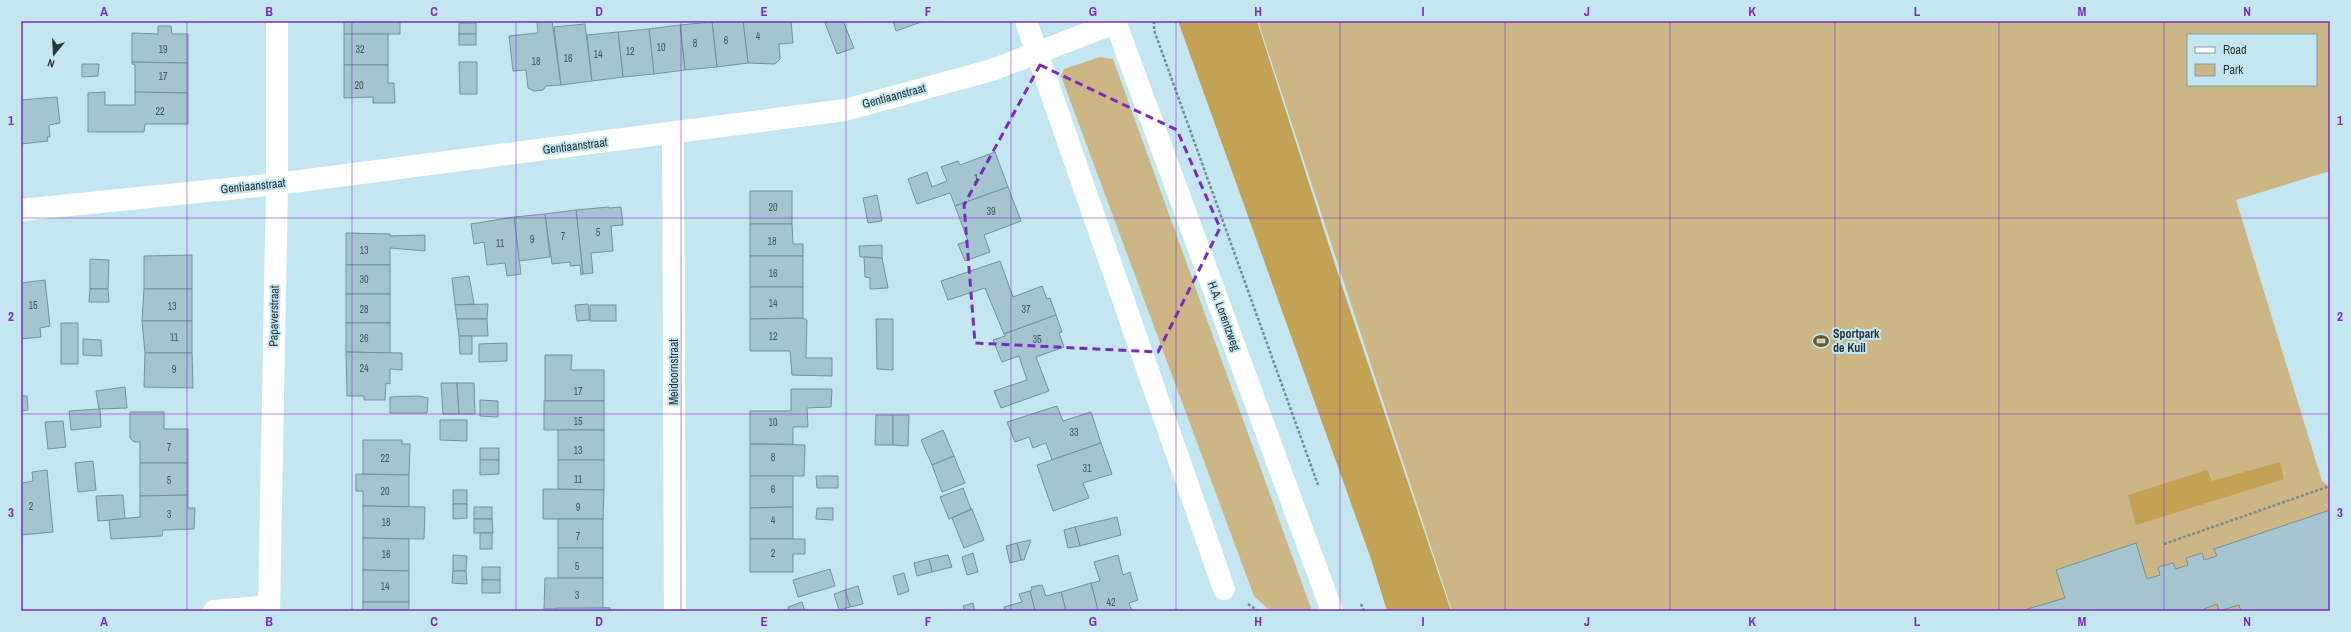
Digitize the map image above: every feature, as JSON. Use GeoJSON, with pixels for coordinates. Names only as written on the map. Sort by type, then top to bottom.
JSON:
{"type":"FeatureCollection","features":[{"type":"Feature","properties":{"kind":"street","name":"Papaverstraat"},"geometry":{"type":"LineString","coordinates":[[269,608],[277,184],[277,21]]}},
{"type":"Feature","properties":{"kind":"street"},"geometry":{"type":"LineString","coordinates":[[1026,21],[1224,589]]}},
{"type":"Feature","properties":{"kind":"street","name":"Gentiaanstraat"},"geometry":{"type":"LineString","coordinates":[[21,210],[277,184],[673,134],[845,110],[992,70],[1037,54],[1115,22]]}},
{"type":"Feature","properties":{"kind":"street","name":"H.A. Lorentzweg"},"geometry":{"type":"LineString","coordinates":[[1115,22],[1332,611]]}},
{"type":"Feature","properties":{"kind":"street","name":"Meidoornstraat"},"geometry":{"type":"LineString","coordinates":[[673,134],[675,611]]}},
{"type":"Feature","properties":{"kind":"street"},"geometry":{"type":"LineString","coordinates":[[214,611],[269,608]]}},
{"type":"Feature","properties":{"kind":"path"},"geometry":{"type":"LineString","coordinates":[[1154,21],[1154,30],[1321,492]]}},
{"type":"Feature","properties":{"kind":"path"},"geometry":{"type":"LineString","coordinates":[[2164,544],[2330,486]]}},
{"type":"Feature","properties":{"kind":"path"},"geometry":{"type":"LineString","coordinates":[[1359,596],[1364,611]]}},
{"type":"Feature","properties":{"kind":"highlighted area"},"geometry":{"type":"Polygon","coordinates":[[[1040,65],[1177,130],[1220,228],[1158,352],[975,343],[964,205],[1040,65]]]}},
{"type":"Feature","properties":{"kind":"green space","name":"Sportpark de Kuil"},"geometry":{"type":"Polygon","coordinates":[[[1258,21],[2330,21],[2330,171],[2236,200],[2322,481],[2330,487],[2330,611],[1452,611],[1258,21]]]}},
{"type":"Feature","properties":{"kind":"green space"},"geometry":{"type":"Polygon","coordinates":[[[1100,57],[1113,59],[1312,611],[1270,611],[1254,596],[1061,76],[1064,69],[1100,57]]]}},
{"type":"Feature","properties":{"kind":"shaded area"},"geometry":{"type":"Polygon","coordinates":[[[1178,21],[1257,21],[1341,283],[1451,611],[1387,611],[1371,559],[1178,21]]]}},
{"type":"Feature","properties":{"kind":"shaded area"},"geometry":{"type":"Polygon","coordinates":[[[2280,462],[2284,479],[2136,525],[2128,495],[2207,470],[2212,481],[2280,462]]]}},
{"type":"Feature","properties":{"kind":"building"},"geometry":{"type":"Polygon","coordinates":[[[344,21],[400,21],[400,34],[344,34],[344,21]]]}},
{"type":"Feature","properties":{"kind":"building"},"geometry":{"type":"Polygon","coordinates":[[[537,21],[552,21],[561,85],[546,86],[543,90],[534,91],[528,88],[526,70],[513,71],[509,36],[538,33],[537,21]]]}},
{"type":"Feature","properties":{"kind":"building"},"geometry":{"type":"Polygon","coordinates":[[[743,21],[791,21],[793,43],[779,44],[780,59],[775,64],[748,63],[743,21]]]}},
{"type":"Feature","properties":{"kind":"building"},"geometry":{"type":"Polygon","coordinates":[[[743,21],[748,63],[717,67],[712,22],[743,21]]]}},
{"type":"Feature","properties":{"kind":"building"},"geometry":{"type":"Polygon","coordinates":[[[831,21],[843,21],[854,48],[837,54],[825,23],[831,21]]]}},
{"type":"Feature","properties":{"kind":"building"},"geometry":{"type":"Polygon","coordinates":[[[893,21],[924,21],[896,31],[893,21]]]}},
{"type":"Feature","properties":{"kind":"building"},"geometry":{"type":"Polygon","coordinates":[[[712,22],[717,67],[685,70],[680,25],[712,22]]]}},
{"type":"Feature","properties":{"kind":"building"},"geometry":{"type":"Polygon","coordinates":[[[459,23],[476,23],[476,34],[459,34],[459,23]]]}},
{"type":"Feature","properties":{"kind":"building"},"geometry":{"type":"Polygon","coordinates":[[[585,24],[592,81],[561,85],[554,27],[585,24]]]}},
{"type":"Feature","properties":{"kind":"building"},"geometry":{"type":"Polygon","coordinates":[[[680,25],[685,70],[654,74],[649,29],[680,25]]]}},
{"type":"Feature","properties":{"kind":"building"},"geometry":{"type":"Polygon","coordinates":[[[158,26],[171,26],[172,34],[188,34],[188,63],[132,62],[132,33],[158,34],[158,26]]]}},
{"type":"Feature","properties":{"kind":"building"},"geometry":{"type":"Polygon","coordinates":[[[649,29],[654,74],[623,77],[618,32],[649,29]]]}},
{"type":"Feature","properties":{"kind":"building"},"geometry":{"type":"Polygon","coordinates":[[[618,32],[623,77],[592,81],[587,35],[618,32]]]}},
{"type":"Feature","properties":{"kind":"building"},"geometry":{"type":"Polygon","coordinates":[[[344,34],[388,34],[388,65],[344,65],[344,34]]]}},
{"type":"Feature","properties":{"kind":"building"},"geometry":{"type":"Polygon","coordinates":[[[459,34],[476,34],[476,45],[459,45],[459,34]]]}},
{"type":"Feature","properties":{"kind":"building"},"geometry":{"type":"Polygon","coordinates":[[[132,62],[188,63],[188,93],[135,92],[135,65],[132,64],[132,62]]]}},
{"type":"Feature","properties":{"kind":"building"},"geometry":{"type":"Polygon","coordinates":[[[459,62],[477,62],[477,94],[460,94],[459,62]]]}},
{"type":"Feature","properties":{"kind":"building"},"geometry":{"type":"Polygon","coordinates":[[[82,64],[99,64],[98,76],[82,77],[82,64]]]}},
{"type":"Feature","properties":{"kind":"building"},"geometry":{"type":"Polygon","coordinates":[[[344,65],[388,65],[388,83],[394,83],[395,103],[373,103],[373,97],[344,98],[344,65]]]}},
{"type":"Feature","properties":{"kind":"building"},"geometry":{"type":"Polygon","coordinates":[[[105,92],[105,105],[135,105],[135,92],[188,93],[188,124],[145,124],[144,132],[88,132],[88,93],[105,92]]]}},
{"type":"Feature","properties":{"kind":"building"},"geometry":{"type":"Polygon","coordinates":[[[57,97],[60,123],[49,125],[50,137],[47,137],[48,141],[21,144],[21,100],[57,97]]]}},
{"type":"Feature","properties":{"kind":"building"},"geometry":{"type":"Polygon","coordinates":[[[995,152],[1008,187],[955,206],[950,193],[917,204],[908,179],[927,172],[932,187],[947,181],[941,167],[958,161],[960,165],[995,152]]]}},
{"type":"Feature","properties":{"kind":"building"},"geometry":{"type":"Polygon","coordinates":[[[1008,187],[1021,221],[984,235],[990,252],[965,261],[958,244],[968,241],[955,206],[1008,187]]]}},
{"type":"Feature","properties":{"kind":"building"},"geometry":{"type":"Polygon","coordinates":[[[750,191],[792,191],[792,224],[750,224],[750,191]]]}},
{"type":"Feature","properties":{"kind":"building"},"geometry":{"type":"Polygon","coordinates":[[[877,195],[882,221],[868,223],[863,198],[877,195]]]}},
{"type":"Feature","properties":{"kind":"building"},"geometry":{"type":"Polygon","coordinates":[[[621,207],[623,225],[611,226],[613,251],[591,253],[593,273],[583,274],[576,210],[621,207]]]}},
{"type":"Feature","properties":{"kind":"building"},"geometry":{"type":"Polygon","coordinates":[[[576,210],[583,274],[581,275],[580,265],[570,266],[570,262],[552,264],[545,214],[576,210]]]}},
{"type":"Feature","properties":{"kind":"building"},"geometry":{"type":"Polygon","coordinates":[[[545,214],[550,257],[519,261],[514,217],[545,214]]]}},
{"type":"Feature","properties":{"kind":"building"},"geometry":{"type":"Polygon","coordinates":[[[514,217],[521,274],[507,276],[505,263],[487,265],[484,242],[474,244],[471,224],[514,217]]]}},
{"type":"Feature","properties":{"kind":"building"},"geometry":{"type":"Polygon","coordinates":[[[750,224],[792,224],[793,244],[803,244],[803,256],[750,256],[750,224]]]}},
{"type":"Feature","properties":{"kind":"building"},"geometry":{"type":"Polygon","coordinates":[[[346,233],[390,234],[390,236],[425,235],[425,251],[390,248],[390,265],[346,265],[346,233]]]}},
{"type":"Feature","properties":{"kind":"building"},"geometry":{"type":"Polygon","coordinates":[[[882,245],[882,258],[860,257],[859,246],[882,245]]]}},
{"type":"Feature","properties":{"kind":"building"},"geometry":{"type":"Polygon","coordinates":[[[192,255],[192,289],[144,289],[144,256],[192,255]]]}},
{"type":"Feature","properties":{"kind":"building"},"geometry":{"type":"Polygon","coordinates":[[[750,256],[803,256],[803,287],[750,287],[750,256]]]}},
{"type":"Feature","properties":{"kind":"building"},"geometry":{"type":"Polygon","coordinates":[[[864,257],[882,258],[888,288],[870,289],[870,278],[865,277],[864,257]]]}},
{"type":"Feature","properties":{"kind":"building"},"geometry":{"type":"Polygon","coordinates":[[[90,259],[109,260],[108,289],[90,289],[90,259]]]}},
{"type":"Feature","properties":{"kind":"building"},"geometry":{"type":"Polygon","coordinates":[[[1000,261],[1013,297],[1042,286],[1047,299],[1050,298],[1056,315],[1004,334],[985,288],[948,300],[941,281],[1000,261]]]}},
{"type":"Feature","properties":{"kind":"building"},"geometry":{"type":"Polygon","coordinates":[[[346,265],[390,265],[390,294],[346,294],[346,265]]]}},
{"type":"Feature","properties":{"kind":"building"},"geometry":{"type":"Polygon","coordinates":[[[469,276],[474,304],[455,305],[452,278],[469,276]]]}},
{"type":"Feature","properties":{"kind":"building"},"geometry":{"type":"Polygon","coordinates":[[[45,280],[50,326],[40,328],[41,337],[21,339],[21,283],[45,280]]]}},
{"type":"Feature","properties":{"kind":"building"},"geometry":{"type":"Polygon","coordinates":[[[750,287],[803,287],[803,318],[750,319],[750,287]]]}},
{"type":"Feature","properties":{"kind":"building"},"geometry":{"type":"Polygon","coordinates":[[[90,289],[108,289],[109,302],[89,302],[90,289]]]}},
{"type":"Feature","properties":{"kind":"building"},"geometry":{"type":"Polygon","coordinates":[[[144,289],[192,289],[192,321],[142,321],[144,289]]]}},
{"type":"Feature","properties":{"kind":"building"},"geometry":{"type":"Polygon","coordinates":[[[346,294],[390,294],[390,323],[346,323],[346,294]]]}},
{"type":"Feature","properties":{"kind":"building"},"geometry":{"type":"Polygon","coordinates":[[[488,304],[487,319],[457,319],[455,305],[488,304]]]}},
{"type":"Feature","properties":{"kind":"building"},"geometry":{"type":"Polygon","coordinates":[[[588,304],[590,320],[577,321],[575,305],[588,304]]]}},
{"type":"Feature","properties":{"kind":"building"},"geometry":{"type":"Polygon","coordinates":[[[590,305],[616,305],[616,321],[590,321],[590,305]]]}},
{"type":"Feature","properties":{"kind":"building"},"geometry":{"type":"Polygon","coordinates":[[[1056,315],[1062,332],[1059,333],[1064,347],[1036,357],[1049,391],[1001,408],[994,391],[1027,380],[1019,356],[1002,362],[993,340],[1005,336],[1004,334],[1056,315]]]}},
{"type":"Feature","properties":{"kind":"building"},"geometry":{"type":"Polygon","coordinates":[[[803,318],[807,320],[806,358],[832,358],[832,376],[792,375],[790,351],[750,351],[750,319],[803,318]]]}},
{"type":"Feature","properties":{"kind":"building"},"geometry":{"type":"Polygon","coordinates":[[[457,319],[487,319],[488,336],[459,336],[457,319]]]}},
{"type":"Feature","properties":{"kind":"building"},"geometry":{"type":"Polygon","coordinates":[[[876,319],[893,319],[893,370],[877,369],[876,319]]]}},
{"type":"Feature","properties":{"kind":"building"},"geometry":{"type":"Polygon","coordinates":[[[142,321],[192,321],[192,353],[145,353],[142,321]]]}},
{"type":"Feature","properties":{"kind":"building"},"geometry":{"type":"Polygon","coordinates":[[[61,323],[78,323],[78,364],[61,364],[61,323]]]}},
{"type":"Feature","properties":{"kind":"building"},"geometry":{"type":"Polygon","coordinates":[[[346,323],[390,323],[390,353],[346,352],[346,323]]]}},
{"type":"Feature","properties":{"kind":"building"},"geometry":{"type":"Polygon","coordinates":[[[459,336],[472,336],[472,354],[460,354],[459,336]]]}},
{"type":"Feature","properties":{"kind":"building"},"geometry":{"type":"Polygon","coordinates":[[[83,339],[101,340],[102,356],[83,355],[83,339]]]}},
{"type":"Feature","properties":{"kind":"building"},"geometry":{"type":"Polygon","coordinates":[[[507,343],[507,361],[479,362],[479,344],[507,343]]]}},
{"type":"Feature","properties":{"kind":"building"},"geometry":{"type":"Polygon","coordinates":[[[346,352],[402,353],[402,370],[390,369],[390,384],[386,383],[385,400],[364,400],[364,396],[347,396],[346,352]]]}},
{"type":"Feature","properties":{"kind":"building"},"geometry":{"type":"Polygon","coordinates":[[[145,353],[192,353],[193,388],[144,387],[145,353]]]}},
{"type":"Feature","properties":{"kind":"building"},"geometry":{"type":"Polygon","coordinates":[[[545,355],[572,355],[571,370],[604,370],[604,401],[545,401],[545,355]]]}},
{"type":"Feature","properties":{"kind":"building"},"geometry":{"type":"Polygon","coordinates":[[[441,383],[457,383],[459,414],[443,414],[441,383]]]}},
{"type":"Feature","properties":{"kind":"building"},"geometry":{"type":"Polygon","coordinates":[[[457,383],[474,383],[475,414],[459,414],[457,383]]]}},
{"type":"Feature","properties":{"kind":"building"},"geometry":{"type":"Polygon","coordinates":[[[125,387],[127,408],[99,409],[96,391],[125,387]]]}},
{"type":"Feature","properties":{"kind":"building"},"geometry":{"type":"Polygon","coordinates":[[[791,389],[832,389],[831,407],[807,408],[808,427],[793,427],[793,444],[750,444],[750,411],[791,411],[791,389]]]}},
{"type":"Feature","properties":{"kind":"building"},"geometry":{"type":"Polygon","coordinates":[[[21,396],[27,396],[28,410],[21,411],[21,396]]]}},
{"type":"Feature","properties":{"kind":"building"},"geometry":{"type":"Polygon","coordinates":[[[418,396],[428,398],[427,413],[390,413],[390,397],[418,396]]]}},
{"type":"Feature","properties":{"kind":"building"},"geometry":{"type":"Polygon","coordinates":[[[480,400],[498,401],[498,417],[480,416],[480,400]]]}},
{"type":"Feature","properties":{"kind":"building"},"geometry":{"type":"Polygon","coordinates":[[[544,401],[604,401],[604,430],[544,430],[544,401]]]}},
{"type":"Feature","properties":{"kind":"building"},"geometry":{"type":"Polygon","coordinates":[[[1057,406],[1063,421],[1091,412],[1101,443],[1052,460],[1046,443],[1033,448],[1029,437],[1015,442],[1007,422],[1057,406]]]}},
{"type":"Feature","properties":{"kind":"building"},"geometry":{"type":"Polygon","coordinates":[[[100,409],[101,427],[71,430],[69,411],[100,409]]]}},
{"type":"Feature","properties":{"kind":"building"},"geometry":{"type":"Polygon","coordinates":[[[130,412],[164,412],[164,429],[188,429],[188,463],[140,463],[140,442],[134,442],[130,438],[130,412]]]}},
{"type":"Feature","properties":{"kind":"building"},"geometry":{"type":"Polygon","coordinates":[[[876,415],[893,415],[893,445],[875,445],[876,415]]]}},
{"type":"Feature","properties":{"kind":"building"},"geometry":{"type":"Polygon","coordinates":[[[893,415],[909,415],[908,446],[893,445],[893,415]]]}},
{"type":"Feature","properties":{"kind":"building"},"geometry":{"type":"Polygon","coordinates":[[[440,420],[467,420],[467,441],[440,440],[440,420]]]}},
{"type":"Feature","properties":{"kind":"building"},"geometry":{"type":"Polygon","coordinates":[[[63,421],[66,447],[48,449],[45,422],[63,421]]]}},
{"type":"Feature","properties":{"kind":"building"},"geometry":{"type":"Polygon","coordinates":[[[558,430],[604,430],[604,460],[558,460],[558,430]]]}},
{"type":"Feature","properties":{"kind":"building"},"geometry":{"type":"Polygon","coordinates":[[[943,430],[954,456],[932,465],[921,440],[943,430]]]}},
{"type":"Feature","properties":{"kind":"building"},"geometry":{"type":"Polygon","coordinates":[[[363,440],[402,440],[402,444],[410,444],[409,475],[363,474],[363,440]]]}},
{"type":"Feature","properties":{"kind":"building"},"geometry":{"type":"Polygon","coordinates":[[[1101,443],[1112,474],[1083,483],[1089,498],[1053,511],[1037,465],[1101,443]]]}},
{"type":"Feature","properties":{"kind":"building"},"geometry":{"type":"Polygon","coordinates":[[[750,444],[805,445],[804,476],[750,476],[750,444]]]}},
{"type":"Feature","properties":{"kind":"building"},"geometry":{"type":"Polygon","coordinates":[[[480,448],[499,448],[499,460],[480,460],[480,448]]]}},
{"type":"Feature","properties":{"kind":"building"},"geometry":{"type":"Polygon","coordinates":[[[954,456],[965,483],[942,492],[932,465],[954,456]]]}},
{"type":"Feature","properties":{"kind":"building"},"geometry":{"type":"Polygon","coordinates":[[[480,460],[499,460],[499,474],[480,475],[480,460]]]}},
{"type":"Feature","properties":{"kind":"building"},"geometry":{"type":"Polygon","coordinates":[[[558,460],[604,460],[604,490],[558,489],[558,460]]]}},
{"type":"Feature","properties":{"kind":"building"},"geometry":{"type":"Polygon","coordinates":[[[93,461],[96,490],[78,492],[75,463],[93,461]]]}},
{"type":"Feature","properties":{"kind":"building"},"geometry":{"type":"Polygon","coordinates":[[[140,463],[188,463],[188,495],[140,496],[140,463]]]}},
{"type":"Feature","properties":{"kind":"building"},"geometry":{"type":"Polygon","coordinates":[[[47,470],[53,532],[21,535],[21,483],[33,481],[32,472],[47,470]]]}},
{"type":"Feature","properties":{"kind":"building"},"geometry":{"type":"Polygon","coordinates":[[[356,474],[409,475],[409,507],[363,506],[363,491],[356,491],[356,474]]]}},
{"type":"Feature","properties":{"kind":"building"},"geometry":{"type":"Polygon","coordinates":[[[750,476],[793,476],[793,507],[750,508],[750,476]]]}},
{"type":"Feature","properties":{"kind":"building"},"geometry":{"type":"Polygon","coordinates":[[[816,476],[838,476],[838,488],[817,488],[816,476]]]}},
{"type":"Feature","properties":{"kind":"building"},"geometry":{"type":"Polygon","coordinates":[[[963,488],[971,509],[949,519],[940,497],[963,488]]]}},
{"type":"Feature","properties":{"kind":"building"},"geometry":{"type":"Polygon","coordinates":[[[543,489],[604,490],[603,519],[543,519],[543,489]]]}},
{"type":"Feature","properties":{"kind":"building"},"geometry":{"type":"Polygon","coordinates":[[[453,490],[467,490],[467,504],[453,504],[453,490]]]}},
{"type":"Feature","properties":{"kind":"building"},"geometry":{"type":"Polygon","coordinates":[[[123,495],[125,519],[98,521],[96,496],[123,495]]]}},
{"type":"Feature","properties":{"kind":"building"},"geometry":{"type":"Polygon","coordinates":[[[188,495],[188,508],[195,508],[194,529],[163,530],[162,536],[111,539],[109,520],[140,517],[140,496],[188,495]]]}},
{"type":"Feature","properties":{"kind":"building"},"geometry":{"type":"Polygon","coordinates":[[[453,504],[467,504],[467,518],[453,519],[453,504]]]}},
{"type":"Feature","properties":{"kind":"building"},"geometry":{"type":"Polygon","coordinates":[[[363,506],[425,507],[424,539],[363,538],[363,506]]]}},
{"type":"Feature","properties":{"kind":"building"},"geometry":{"type":"Polygon","coordinates":[[[474,507],[492,507],[492,519],[474,519],[474,507]]]}},
{"type":"Feature","properties":{"kind":"building"},"geometry":{"type":"Polygon","coordinates":[[[793,507],[793,539],[750,539],[750,508],[793,507]]]}},
{"type":"Feature","properties":{"kind":"building"},"geometry":{"type":"Polygon","coordinates":[[[817,508],[833,508],[833,520],[816,519],[817,508]]]}},
{"type":"Feature","properties":{"kind":"building"},"geometry":{"type":"Polygon","coordinates":[[[972,509],[984,540],[964,548],[952,518],[972,509]]]}},
{"type":"Feature","properties":{"kind":"building"},"geometry":{"type":"Polygon","coordinates":[[[2330,510],[2330,611],[2241,611],[2239,605],[2219,611],[2217,604],[2204,609],[2205,611],[2021,611],[2065,598],[2056,570],[2136,543],[2147,579],[2160,575],[2158,567],[2173,563],[2176,569],[2188,565],[2186,558],[2202,553],[2204,560],[2217,556],[2214,549],[2330,510]]]}},
{"type":"Feature","properties":{"kind":"building"},"geometry":{"type":"Polygon","coordinates":[[[1117,517],[1121,535],[1080,546],[1075,527],[1117,517]]]}},
{"type":"Feature","properties":{"kind":"building"},"geometry":{"type":"Polygon","coordinates":[[[474,519],[492,519],[493,533],[474,533],[474,519]]]}},
{"type":"Feature","properties":{"kind":"building"},"geometry":{"type":"Polygon","coordinates":[[[558,519],[603,519],[603,548],[558,548],[558,519]]]}},
{"type":"Feature","properties":{"kind":"building"},"geometry":{"type":"Polygon","coordinates":[[[1075,527],[1080,546],[1068,548],[1064,530],[1075,527]]]}},
{"type":"Feature","properties":{"kind":"building"},"geometry":{"type":"Polygon","coordinates":[[[480,533],[492,533],[492,549],[480,549],[480,533]]]}},
{"type":"Feature","properties":{"kind":"building"},"geometry":{"type":"Polygon","coordinates":[[[363,538],[409,539],[409,571],[363,570],[363,538]]]}},
{"type":"Feature","properties":{"kind":"building"},"geometry":{"type":"Polygon","coordinates":[[[750,539],[805,539],[805,554],[793,554],[793,572],[750,572],[750,539]]]}},
{"type":"Feature","properties":{"kind":"building"},"geometry":{"type":"Polygon","coordinates":[[[1031,540],[1024,560],[1021,560],[1017,543],[1031,540]]]}},
{"type":"Feature","properties":{"kind":"building"},"geometry":{"type":"Polygon","coordinates":[[[1017,543],[1021,560],[1010,563],[1006,546],[1017,543]]]}},
{"type":"Feature","properties":{"kind":"building"},"geometry":{"type":"Polygon","coordinates":[[[558,548],[603,548],[603,578],[558,578],[558,548]]]}},
{"type":"Feature","properties":{"kind":"building"},"geometry":{"type":"Polygon","coordinates":[[[973,553],[978,572],[967,575],[962,557],[973,553]]]}},
{"type":"Feature","properties":{"kind":"building"},"geometry":{"type":"Polygon","coordinates":[[[453,555],[467,556],[466,571],[453,571],[453,555]]]}},
{"type":"Feature","properties":{"kind":"building"},"geometry":{"type":"Polygon","coordinates":[[[948,555],[952,567],[932,572],[929,559],[948,555]]]}},
{"type":"Feature","properties":{"kind":"building"},"geometry":{"type":"Polygon","coordinates":[[[1118,555],[1123,575],[1130,572],[1138,600],[1129,603],[1132,611],[1098,611],[1091,583],[1100,581],[1094,562],[1118,555]]]}},
{"type":"Feature","properties":{"kind":"building"},"geometry":{"type":"Polygon","coordinates":[[[929,559],[932,572],[917,576],[914,563],[929,559]]]}},
{"type":"Feature","properties":{"kind":"building"},"geometry":{"type":"Polygon","coordinates":[[[482,567],[500,567],[500,580],[482,580],[482,567]]]}},
{"type":"Feature","properties":{"kind":"building"},"geometry":{"type":"Polygon","coordinates":[[[830,569],[835,586],[798,597],[793,580],[830,569]]]}},
{"type":"Feature","properties":{"kind":"building"},"geometry":{"type":"Polygon","coordinates":[[[363,570],[409,571],[409,602],[363,602],[363,570]]]}},
{"type":"Feature","properties":{"kind":"building"},"geometry":{"type":"Polygon","coordinates":[[[453,571],[466,571],[467,584],[452,583],[453,571]]]}},
{"type":"Feature","properties":{"kind":"building"},"geometry":{"type":"Polygon","coordinates":[[[904,573],[909,591],[898,595],[893,576],[904,573]]]}},
{"type":"Feature","properties":{"kind":"building"},"geometry":{"type":"Polygon","coordinates":[[[545,578],[603,578],[603,608],[609,608],[544,609],[545,578]]]}},
{"type":"Feature","properties":{"kind":"building"},"geometry":{"type":"Polygon","coordinates":[[[482,580],[500,580],[500,593],[482,593],[482,580]]]}},
{"type":"Feature","properties":{"kind":"building"},"geometry":{"type":"Polygon","coordinates":[[[1091,583],[1098,611],[1066,611],[1061,592],[1091,583]]]}},
{"type":"Feature","properties":{"kind":"building"},"geometry":{"type":"Polygon","coordinates":[[[1042,585],[1046,596],[1061,592],[1066,611],[1035,611],[1030,591],[1032,590],[1031,587],[1042,585]]]}},
{"type":"Feature","properties":{"kind":"building"},"geometry":{"type":"Polygon","coordinates":[[[858,586],[863,604],[850,607],[845,590],[858,586]]]}},
{"type":"Feature","properties":{"kind":"building"},"geometry":{"type":"Polygon","coordinates":[[[845,590],[850,607],[839,610],[834,594],[845,590]]]}},
{"type":"Feature","properties":{"kind":"building"},"geometry":{"type":"Polygon","coordinates":[[[1030,591],[1035,611],[1005,611],[1004,607],[1022,602],[1019,594],[1030,591]]]}},
{"type":"Feature","properties":{"kind":"building"},"geometry":{"type":"Polygon","coordinates":[[[363,602],[409,602],[409,611],[363,611],[363,602]]]}},
{"type":"Feature","properties":{"kind":"building"},"geometry":{"type":"Polygon","coordinates":[[[802,602],[805,611],[789,611],[788,607],[802,602]]]}},
{"type":"Feature","properties":{"kind":"building"},"geometry":{"type":"Polygon","coordinates":[[[973,603],[975,611],[965,611],[963,606],[973,603]]]}},
{"type":"Feature","properties":{"kind":"building"},"geometry":{"type":"Polygon","coordinates":[[[557,608],[610,608],[610,611],[557,611],[557,608]]]}},
{"type":"Feature","properties":{"kind":"place","name":"Sportpark de Kuil"},"geometry":{"type":"Point","coordinates":[1821,341]}}]}
